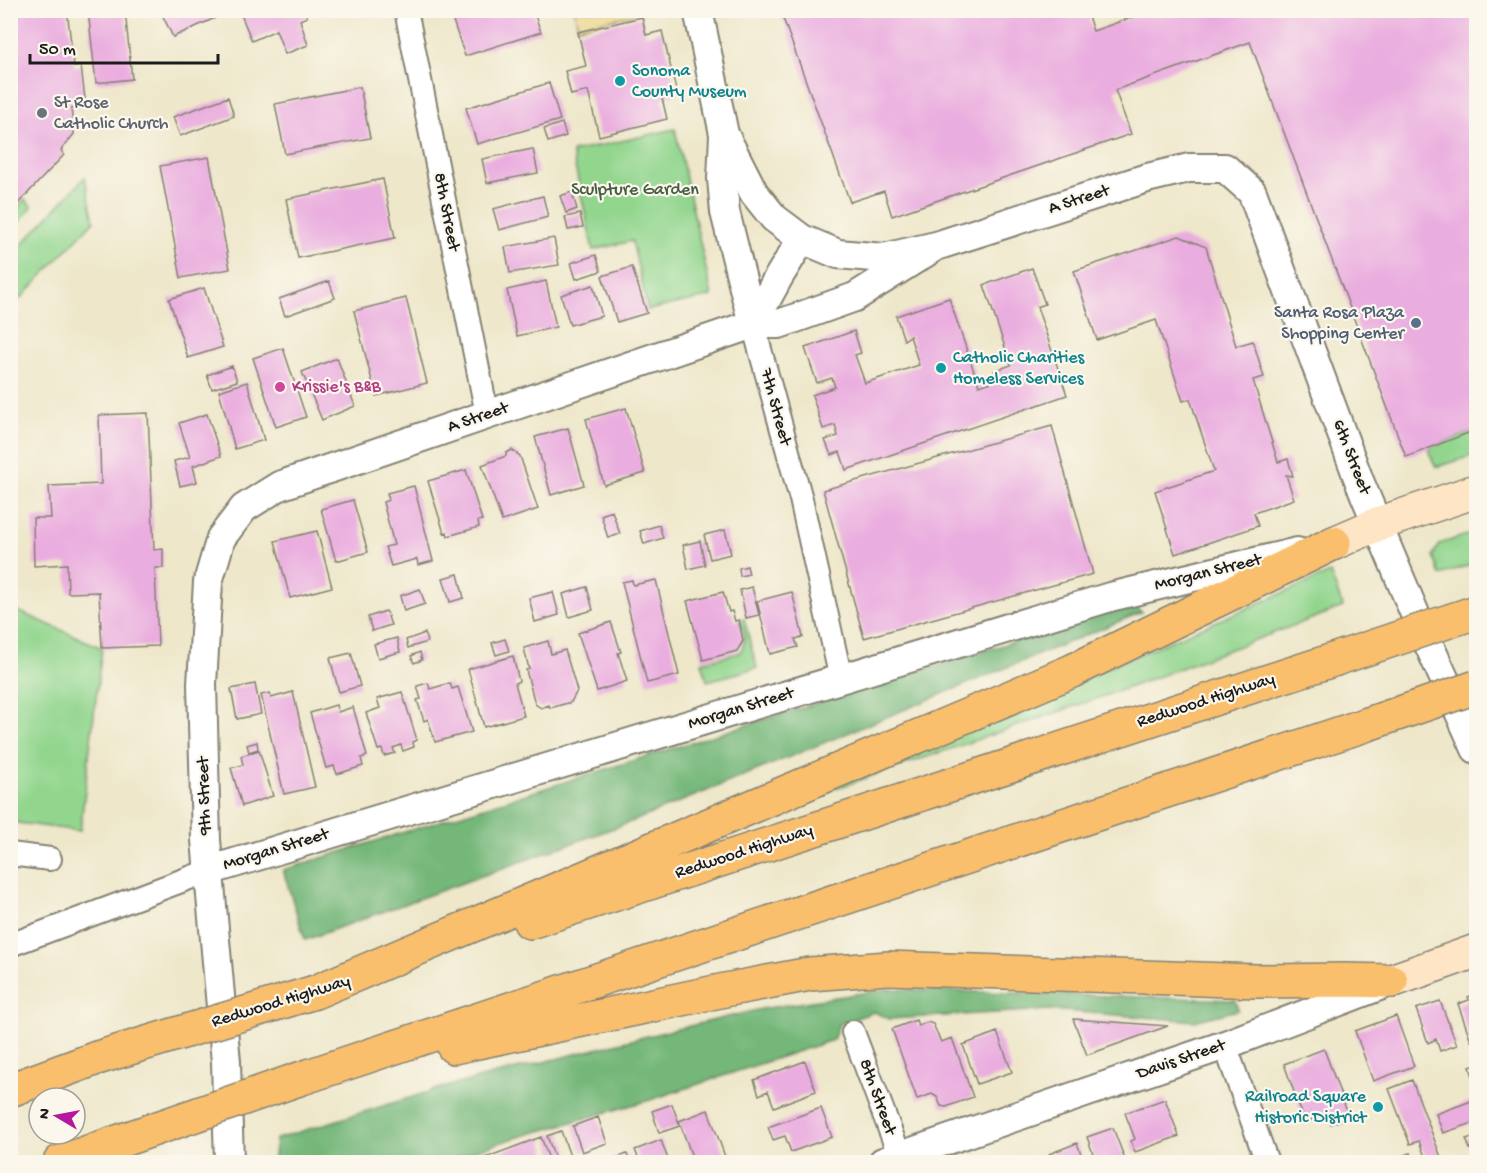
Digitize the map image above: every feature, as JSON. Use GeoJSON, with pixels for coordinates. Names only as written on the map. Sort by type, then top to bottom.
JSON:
{"type":"FeatureCollection","features":[{"type":"Feature","properties":{"kind":"highway"},"geometry":{"type":"LineString","coordinates":[[315,992],[1072,671],[1334,543]]}},
{"type":"Feature","properties":{"kind":"highway","name":"Redwood Highway"},"geometry":{"type":"LineString","coordinates":[[10,1090],[97,1058],[315,992],[1476,612]]}},
{"type":"Feature","properties":{"kind":"highway"},"geometry":{"type":"LineString","coordinates":[[60,1162],[302,1078],[1476,687]]}},
{"type":"Feature","properties":{"kind":"highway"},"geometry":{"type":"LineString","coordinates":[[302,1078],[810,974],[888,968],[1256,981],[1391,981]]}},
{"type":"Feature","properties":{"kind":"main road","name":"Morgan Street"},"geometry":{"type":"LineString","coordinates":[[1334,543],[1378,524],[1476,491]]}},
{"type":"Feature","properties":{"kind":"main road","name":"Davis Street"},"geometry":{"type":"LineString","coordinates":[[1391,981],[1476,951]]}},
{"type":"Feature","properties":{"kind":"street","name":"8th Street"},"geometry":{"type":"LineString","coordinates":[[406,10],[487,414]]}},
{"type":"Feature","properties":{"kind":"street","name":"7th Street"},"geometry":{"type":"LineString","coordinates":[[698,10],[724,134],[722,179],[725,212],[801,499],[841,679]]}},
{"type":"Feature","properties":{"kind":"street","name":"7th Street"},"geometry":{"type":"LineString","coordinates":[[724,134],[754,193],[774,218],[802,239]]}},
{"type":"Feature","properties":{"kind":"street","name":"A Street"},"geometry":{"type":"LineString","coordinates":[[802,239],[837,254],[884,258],[936,246],[1147,178],[1189,168],[1225,168]]}},
{"type":"Feature","properties":{"kind":"street","name":"6th Street"},"geometry":{"type":"LineString","coordinates":[[1225,168],[1252,192],[1360,483],[1415,614],[1476,749]]}},
{"type":"Feature","properties":{"kind":"street"},"geometry":{"type":"LineString","coordinates":[[753,324],[802,239]]}},
{"type":"Feature","properties":{"kind":"street","name":"A Street"},"geometry":{"type":"LineString","coordinates":[[221,538],[244,508],[279,486],[753,324],[779,324],[855,297],[936,246]]}},
{"type":"Feature","properties":{"kind":"street","name":"9th Street"},"geometry":{"type":"LineString","coordinates":[[221,538],[208,582],[202,684],[208,871],[226,1062],[229,1162]]}},
{"type":"Feature","properties":{"kind":"street","name":"Morgan Street"},"geometry":{"type":"LineString","coordinates":[[10,945],[208,871],[1110,597],[1334,543]]}},
{"type":"Feature","properties":{"kind":"street"},"geometry":{"type":"LineString","coordinates":[[10,854],[50,859]]}},
{"type":"Feature","properties":{"kind":"street","name":"Davis Street"},"geometry":{"type":"LineString","coordinates":[[895,1161],[1225,1045],[1391,981]]}},
{"type":"Feature","properties":{"kind":"street","name":"8th Street"},"geometry":{"type":"LineString","coordinates":[[853,1032],[895,1161]]}},
{"type":"Feature","properties":{"kind":"street"},"geometry":{"type":"LineString","coordinates":[[1225,1045],[1267,1162]]}},
{"type":"Feature","properties":{"kind":"green space","name":"Sculpture Garden"},"geometry":{"type":"Polygon","coordinates":[[[675,129],[712,296],[648,310],[632,241],[593,250],[572,152],[675,129]]]}},
{"type":"Feature","properties":{"kind":"green space"},"geometry":{"type":"Polygon","coordinates":[[[85,177],[94,221],[20,299],[11,289],[11,256],[85,177]]]}},
{"type":"Feature","properties":{"kind":"green space"},"geometry":{"type":"Polygon","coordinates":[[[25,199],[32,207],[11,232],[11,215],[25,199]]]}},
{"type":"Feature","properties":{"kind":"green space"},"geometry":{"type":"Polygon","coordinates":[[[1476,430],[1476,455],[1436,467],[1429,448],[1476,430]]]}},
{"type":"Feature","properties":{"kind":"green space"},"geometry":{"type":"Polygon","coordinates":[[[1476,532],[1476,563],[1440,575],[1433,556],[1439,544],[1476,532]]]}},
{"type":"Feature","properties":{"kind":"green space"},"geometry":{"type":"Polygon","coordinates":[[[1330,573],[1343,607],[1130,687],[805,799],[805,796],[1330,573]]]}},
{"type":"Feature","properties":{"kind":"green space"},"geometry":{"type":"Polygon","coordinates":[[[1131,605],[1142,612],[636,820],[305,940],[283,870],[1131,605]]]}},
{"type":"Feature","properties":{"kind":"green space"},"geometry":{"type":"Polygon","coordinates":[[[11,608],[102,648],[80,831],[11,822],[11,608]]]}},
{"type":"Feature","properties":{"kind":"green space"},"geometry":{"type":"Polygon","coordinates":[[[744,619],[757,668],[707,681],[702,662],[739,653],[744,641],[740,620],[744,619]]]}},
{"type":"Feature","properties":{"kind":"green space"},"geometry":{"type":"Polygon","coordinates":[[[888,989],[1236,1000],[1238,1010],[1195,1021],[1050,1010],[889,1019],[874,1012],[839,1024],[833,1040],[650,1100],[508,1140],[441,1162],[273,1162],[276,1139],[441,1088],[761,1009],[888,989]]]}},
{"type":"Feature","properties":{"kind":"sand"},"geometry":{"type":"Polygon","coordinates":[[[574,10],[649,10],[649,11],[578,27],[574,10]]]}},
{"type":"Feature","properties":{"kind":"building","name":"St Rose Catholic Church"},"geometry":{"type":"Polygon","coordinates":[[[10,10],[67,10],[74,67],[81,66],[86,107],[71,109],[74,134],[61,150],[64,155],[10,212],[10,75],[15,74],[10,10]]]}},
{"type":"Feature","properties":{"kind":"building"},"geometry":{"type":"Polygon","coordinates":[[[88,10],[125,10],[132,79],[96,83],[88,10]]]}},
{"type":"Feature","properties":{"kind":"building"},"geometry":{"type":"Polygon","coordinates":[[[160,10],[225,10],[226,13],[173,37],[160,10]]]}},
{"type":"Feature","properties":{"kind":"building"},"geometry":{"type":"Polygon","coordinates":[[[239,10],[304,10],[307,17],[300,20],[308,45],[285,54],[276,30],[252,41],[239,10]]]}},
{"type":"Feature","properties":{"kind":"building"},"geometry":{"type":"Polygon","coordinates":[[[475,10],[533,10],[541,32],[465,56],[452,18],[475,10]]]}},
{"type":"Feature","properties":{"kind":"building","name":"Santa Rosa Plaza Shopping Center"},"geometry":{"type":"Polygon","coordinates":[[[780,10],[1086,10],[1093,31],[1153,10],[1476,10],[1476,430],[1406,457],[1250,42],[1115,90],[1131,134],[892,216],[884,191],[850,202],[780,10]]]}},
{"type":"Feature","properties":{"kind":"building","name":"Sonoma County Museum"},"geometry":{"type":"Polygon","coordinates":[[[642,17],[646,35],[662,31],[677,94],[662,98],[667,119],[599,136],[588,91],[571,95],[565,71],[586,66],[578,32],[642,17]]]}},
{"type":"Feature","properties":{"kind":"building"},"geometry":{"type":"Polygon","coordinates":[[[549,83],[560,120],[477,144],[466,108],[549,83]]]}},
{"type":"Feature","properties":{"kind":"building"},"geometry":{"type":"Polygon","coordinates":[[[360,87],[370,138],[285,154],[275,104],[360,87]]]}},
{"type":"Feature","properties":{"kind":"building"},"geometry":{"type":"Polygon","coordinates":[[[228,97],[234,116],[180,136],[173,117],[228,97]]]}},
{"type":"Feature","properties":{"kind":"building"},"geometry":{"type":"Polygon","coordinates":[[[562,123],[566,136],[548,142],[544,129],[562,123]]]}},
{"type":"Feature","properties":{"kind":"building"},"geometry":{"type":"Polygon","coordinates":[[[533,149],[538,173],[487,183],[482,159],[533,149]]]}},
{"type":"Feature","properties":{"kind":"building"},"geometry":{"type":"Polygon","coordinates":[[[209,157],[230,269],[181,278],[160,166],[209,157]]]}},
{"type":"Feature","properties":{"kind":"building"},"geometry":{"type":"Polygon","coordinates":[[[383,179],[395,238],[298,258],[286,199],[383,179]]]}},
{"type":"Feature","properties":{"kind":"building"},"geometry":{"type":"Polygon","coordinates":[[[572,192],[577,209],[566,213],[560,196],[572,192]]]}},
{"type":"Feature","properties":{"kind":"building"},"geometry":{"type":"Polygon","coordinates":[[[543,196],[548,217],[499,230],[493,209],[543,196]]]}},
{"type":"Feature","properties":{"kind":"building"},"geometry":{"type":"Polygon","coordinates":[[[580,214],[583,227],[568,230],[565,217],[580,214]]]}},
{"type":"Feature","properties":{"kind":"building"},"geometry":{"type":"Polygon","coordinates":[[[1179,236],[1206,247],[1236,346],[1253,341],[1264,377],[1253,380],[1278,462],[1288,459],[1293,476],[1286,475],[1294,499],[1254,513],[1258,526],[1175,554],[1155,491],[1214,471],[1190,399],[1183,401],[1156,320],[1097,340],[1074,271],[1179,236]]]}},
{"type":"Feature","properties":{"kind":"building"},"geometry":{"type":"Polygon","coordinates":[[[554,238],[559,265],[510,273],[505,247],[554,238]]]}},
{"type":"Feature","properties":{"kind":"building"},"geometry":{"type":"Polygon","coordinates":[[[596,255],[601,271],[576,279],[571,263],[596,255]]]}},
{"type":"Feature","properties":{"kind":"building"},"geometry":{"type":"Polygon","coordinates":[[[632,267],[647,313],[617,322],[602,276],[632,267]]]}},
{"type":"Feature","properties":{"kind":"building","name":"Catholic Charities Homeless Services"},"geometry":{"type":"Polygon","coordinates":[[[1032,268],[1045,304],[1037,307],[1067,395],[846,470],[840,452],[831,455],[825,440],[838,436],[835,425],[823,429],[812,395],[835,387],[832,378],[817,383],[805,348],[854,331],[861,353],[855,355],[865,383],[919,365],[910,336],[904,340],[896,316],[949,298],[979,386],[997,380],[994,371],[1011,365],[984,285],[1032,268]]]}},
{"type":"Feature","properties":{"kind":"building"},"geometry":{"type":"Polygon","coordinates":[[[329,281],[335,298],[285,316],[279,299],[329,281]]]}},
{"type":"Feature","properties":{"kind":"building"},"geometry":{"type":"Polygon","coordinates":[[[546,281],[556,327],[517,336],[507,290],[546,281]]]}},
{"type":"Feature","properties":{"kind":"building"},"geometry":{"type":"Polygon","coordinates":[[[593,285],[602,316],[570,325],[561,295],[593,285]]]}},
{"type":"Feature","properties":{"kind":"building"},"geometry":{"type":"Polygon","coordinates":[[[204,288],[223,347],[188,358],[169,299],[204,288]]]}},
{"type":"Feature","properties":{"kind":"building"},"geometry":{"type":"Polygon","coordinates":[[[406,298],[427,383],[376,396],[354,311],[406,298]]]}},
{"type":"Feature","properties":{"kind":"building","name":"Krissie's B&B"},"geometry":{"type":"Polygon","coordinates":[[[283,348],[306,417],[276,427],[253,358],[283,348]]]}},
{"type":"Feature","properties":{"kind":"building"},"geometry":{"type":"Polygon","coordinates":[[[337,358],[355,406],[322,420],[302,372],[337,358]]]}},
{"type":"Feature","properties":{"kind":"building"},"geometry":{"type":"Polygon","coordinates":[[[232,366],[237,381],[212,389],[207,375],[232,366]]]}},
{"type":"Feature","properties":{"kind":"building"},"geometry":{"type":"Polygon","coordinates":[[[247,382],[264,440],[235,449],[219,391],[247,382]]]}},
{"type":"Feature","properties":{"kind":"building"},"geometry":{"type":"Polygon","coordinates":[[[626,408],[645,473],[604,485],[586,419],[626,408]]]}},
{"type":"Feature","properties":{"kind":"building"},"geometry":{"type":"Polygon","coordinates":[[[148,413],[154,550],[163,549],[163,568],[155,568],[158,646],[102,648],[99,592],[68,593],[67,564],[34,566],[33,518],[51,518],[49,486],[101,484],[99,415],[148,413]]]}},
{"type":"Feature","properties":{"kind":"building"},"geometry":{"type":"Polygon","coordinates":[[[207,414],[221,456],[193,466],[197,482],[180,486],[174,461],[190,457],[179,423],[207,414]]]}},
{"type":"Feature","properties":{"kind":"building"},"geometry":{"type":"Polygon","coordinates":[[[1052,426],[1093,574],[864,638],[823,490],[1052,426]]]}},
{"type":"Feature","properties":{"kind":"building"},"geometry":{"type":"Polygon","coordinates":[[[568,428],[584,485],[551,495],[535,437],[568,428]]]}},
{"type":"Feature","properties":{"kind":"building"},"geometry":{"type":"Polygon","coordinates":[[[512,450],[520,456],[538,509],[502,521],[482,465],[506,456],[506,453],[512,450]]]}},
{"type":"Feature","properties":{"kind":"building"},"geometry":{"type":"Polygon","coordinates":[[[466,470],[482,520],[478,521],[479,527],[448,536],[447,532],[444,533],[428,481],[466,470]]]}},
{"type":"Feature","properties":{"kind":"building"},"geometry":{"type":"Polygon","coordinates":[[[414,486],[433,561],[418,565],[417,559],[391,566],[385,547],[394,545],[383,502],[389,500],[387,493],[414,486]]]}},
{"type":"Feature","properties":{"kind":"building"},"geometry":{"type":"Polygon","coordinates":[[[353,500],[368,552],[336,561],[321,509],[353,500]]]}},
{"type":"Feature","properties":{"kind":"building"},"geometry":{"type":"Polygon","coordinates":[[[612,511],[620,534],[608,538],[601,515],[612,511]]]}},
{"type":"Feature","properties":{"kind":"building"},"geometry":{"type":"Polygon","coordinates":[[[659,525],[663,538],[644,544],[640,531],[659,525]]]}},
{"type":"Feature","properties":{"kind":"building"},"geometry":{"type":"Polygon","coordinates":[[[725,530],[731,554],[710,559],[704,535],[725,530]]]}},
{"type":"Feature","properties":{"kind":"building"},"geometry":{"type":"Polygon","coordinates":[[[317,531],[332,587],[290,598],[275,541],[317,531]]]}},
{"type":"Feature","properties":{"kind":"building"},"geometry":{"type":"Polygon","coordinates":[[[700,541],[705,565],[688,569],[683,545],[700,541]]]}},
{"type":"Feature","properties":{"kind":"building"},"geometry":{"type":"Polygon","coordinates":[[[747,566],[749,574],[740,576],[739,568],[747,566]]]}},
{"type":"Feature","properties":{"kind":"building"},"geometry":{"type":"Polygon","coordinates":[[[458,574],[464,598],[450,602],[443,578],[458,574]]]}},
{"type":"Feature","properties":{"kind":"building"},"geometry":{"type":"Polygon","coordinates":[[[632,580],[633,585],[656,580],[679,675],[647,683],[622,582],[632,580]]]}},
{"type":"Feature","properties":{"kind":"building"},"geometry":{"type":"Polygon","coordinates":[[[587,587],[593,610],[569,617],[563,594],[587,587]]]}},
{"type":"Feature","properties":{"kind":"building"},"geometry":{"type":"Polygon","coordinates":[[[752,587],[759,615],[746,618],[740,590],[752,587]]]}},
{"type":"Feature","properties":{"kind":"building"},"geometry":{"type":"Polygon","coordinates":[[[420,589],[425,604],[404,611],[400,596],[420,589]]]}},
{"type":"Feature","properties":{"kind":"building"},"geometry":{"type":"Polygon","coordinates":[[[553,592],[559,615],[535,622],[529,598],[553,592]]]}},
{"type":"Feature","properties":{"kind":"building"},"geometry":{"type":"Polygon","coordinates":[[[723,592],[729,612],[732,611],[735,621],[739,620],[743,641],[737,651],[703,660],[687,601],[723,592]]]}},
{"type":"Feature","properties":{"kind":"building"},"geometry":{"type":"Polygon","coordinates":[[[792,592],[803,637],[795,639],[798,647],[770,654],[757,601],[792,592]]]}},
{"type":"Feature","properties":{"kind":"building"},"geometry":{"type":"Polygon","coordinates":[[[386,611],[391,625],[372,631],[368,617],[386,611]]]}},
{"type":"Feature","properties":{"kind":"building"},"geometry":{"type":"Polygon","coordinates":[[[611,622],[627,681],[597,691],[578,633],[611,622]]]}},
{"type":"Feature","properties":{"kind":"building"},"geometry":{"type":"Polygon","coordinates":[[[425,633],[427,642],[408,648],[406,640],[425,633]]]}},
{"type":"Feature","properties":{"kind":"building"},"geometry":{"type":"Polygon","coordinates":[[[397,638],[400,652],[378,658],[374,644],[397,638]]]}},
{"type":"Feature","properties":{"kind":"building"},"geometry":{"type":"Polygon","coordinates":[[[505,639],[509,651],[496,655],[492,643],[505,639]]]}},
{"type":"Feature","properties":{"kind":"building"},"geometry":{"type":"Polygon","coordinates":[[[548,641],[551,654],[565,650],[577,691],[571,702],[541,708],[535,704],[526,670],[529,669],[524,648],[548,641]]]}},
{"type":"Feature","properties":{"kind":"building"},"geometry":{"type":"Polygon","coordinates":[[[420,652],[422,660],[414,663],[411,656],[420,652]]]}},
{"type":"Feature","properties":{"kind":"building"},"geometry":{"type":"Polygon","coordinates":[[[351,653],[360,686],[339,692],[330,658],[351,653]]]}},
{"type":"Feature","properties":{"kind":"building"},"geometry":{"type":"Polygon","coordinates":[[[513,656],[519,681],[515,683],[524,716],[484,727],[468,669],[513,656]]]}},
{"type":"Feature","properties":{"kind":"building"},"geometry":{"type":"Polygon","coordinates":[[[428,683],[430,689],[450,683],[452,689],[458,687],[472,732],[435,742],[428,719],[424,721],[417,700],[421,699],[417,686],[428,683]]]}},
{"type":"Feature","properties":{"kind":"building"},"geometry":{"type":"Polygon","coordinates":[[[255,684],[261,714],[237,719],[231,689],[255,684]]]}},
{"type":"Feature","properties":{"kind":"building"},"geometry":{"type":"Polygon","coordinates":[[[293,692],[315,787],[284,794],[261,695],[270,693],[271,698],[293,692]]]}},
{"type":"Feature","properties":{"kind":"building"},"geometry":{"type":"Polygon","coordinates":[[[402,692],[417,740],[413,742],[414,747],[403,751],[401,745],[393,748],[395,753],[384,756],[382,749],[378,750],[366,713],[380,708],[377,699],[402,692]]]}},
{"type":"Feature","properties":{"kind":"building"},"geometry":{"type":"Polygon","coordinates":[[[336,705],[338,712],[353,707],[367,756],[361,758],[363,766],[337,774],[334,766],[326,768],[310,713],[336,705]]]}},
{"type":"Feature","properties":{"kind":"building"},"geometry":{"type":"Polygon","coordinates":[[[257,742],[258,749],[249,752],[247,745],[257,742]]]}},
{"type":"Feature","properties":{"kind":"building"},"geometry":{"type":"Polygon","coordinates":[[[259,750],[273,796],[242,806],[231,768],[243,765],[241,756],[259,750]]]}},
{"type":"Feature","properties":{"kind":"building"},"geometry":{"type":"Polygon","coordinates":[[[1476,994],[1476,1039],[1471,1041],[1458,1004],[1469,1000],[1468,997],[1476,994]]]}},
{"type":"Feature","properties":{"kind":"building"},"geometry":{"type":"Polygon","coordinates":[[[1440,1001],[1457,1045],[1440,1051],[1436,1039],[1428,1043],[1416,1009],[1440,1001]]]}},
{"type":"Feature","properties":{"kind":"building"},"geometry":{"type":"Polygon","coordinates":[[[1396,1016],[1414,1066],[1373,1081],[1355,1031],[1396,1016]]]}},
{"type":"Feature","properties":{"kind":"building"},"geometry":{"type":"Polygon","coordinates":[[[1073,1019],[1168,1026],[1087,1055],[1073,1019]]]}},
{"type":"Feature","properties":{"kind":"building"},"geometry":{"type":"Polygon","coordinates":[[[916,1020],[918,1026],[928,1022],[933,1024],[941,1042],[952,1038],[973,1097],[946,1107],[941,1106],[937,1097],[932,1094],[917,1099],[892,1029],[916,1020]]]}},
{"type":"Feature","properties":{"kind":"building"},"geometry":{"type":"Polygon","coordinates":[[[997,1032],[1012,1072],[977,1084],[963,1045],[997,1032]]]}},
{"type":"Feature","properties":{"kind":"building"},"geometry":{"type":"Polygon","coordinates":[[[1324,1049],[1349,1117],[1331,1124],[1328,1114],[1305,1122],[1284,1064],[1324,1049]]]}},
{"type":"Feature","properties":{"kind":"building"},"geometry":{"type":"Polygon","coordinates":[[[805,1061],[816,1091],[774,1107],[768,1091],[759,1095],[754,1080],[805,1061]]]}},
{"type":"Feature","properties":{"kind":"building"},"geometry":{"type":"Polygon","coordinates":[[[1476,1065],[1476,1086],[1470,1067],[1476,1065]]]}},
{"type":"Feature","properties":{"kind":"building"},"geometry":{"type":"Polygon","coordinates":[[[1412,1080],[1442,1160],[1427,1162],[1419,1141],[1410,1144],[1389,1089],[1412,1080]]]}},
{"type":"Feature","properties":{"kind":"building"},"geometry":{"type":"Polygon","coordinates":[[[1165,1099],[1179,1136],[1135,1152],[1131,1141],[1135,1139],[1125,1113],[1165,1099]]]}},
{"type":"Feature","properties":{"kind":"building"},"geometry":{"type":"Polygon","coordinates":[[[1474,1100],[1476,1122],[1443,1133],[1436,1114],[1474,1100]]]}},
{"type":"Feature","properties":{"kind":"building"},"geometry":{"type":"Polygon","coordinates":[[[672,1104],[680,1126],[659,1133],[652,1111],[672,1104]]]}},
{"type":"Feature","properties":{"kind":"building"},"geometry":{"type":"Polygon","coordinates":[[[821,1108],[832,1137],[791,1152],[785,1136],[773,1140],[768,1127],[821,1108]]]}},
{"type":"Feature","properties":{"kind":"building"},"geometry":{"type":"Polygon","coordinates":[[[708,1110],[727,1162],[694,1162],[679,1121],[708,1110]]]}},
{"type":"Feature","properties":{"kind":"building"},"geometry":{"type":"Polygon","coordinates":[[[598,1117],[607,1143],[582,1152],[573,1126],[598,1117]]]}},
{"type":"Feature","properties":{"kind":"building"},"geometry":{"type":"Polygon","coordinates":[[[1113,1128],[1126,1162],[1096,1162],[1087,1137],[1113,1128]]]}},
{"type":"Feature","properties":{"kind":"building"},"geometry":{"type":"Polygon","coordinates":[[[561,1131],[570,1156],[556,1161],[547,1136],[561,1131]]]}},
{"type":"Feature","properties":{"kind":"building"},"geometry":{"type":"Polygon","coordinates":[[[1476,1136],[1476,1147],[1470,1149],[1466,1139],[1476,1136]]]}},
{"type":"Feature","properties":{"kind":"building"},"geometry":{"type":"Polygon","coordinates":[[[541,1137],[550,1162],[483,1162],[482,1159],[541,1137]]]}},
{"type":"Feature","properties":{"kind":"building"},"geometry":{"type":"Polygon","coordinates":[[[661,1140],[669,1162],[640,1162],[635,1150],[661,1140]]]}},
{"type":"Feature","properties":{"kind":"building"},"geometry":{"type":"Polygon","coordinates":[[[1077,1143],[1084,1162],[1052,1162],[1049,1154],[1077,1143]]]}},
{"type":"Feature","properties":{"kind":"building"},"geometry":{"type":"Polygon","coordinates":[[[1411,1153],[1414,1162],[1401,1162],[1398,1157],[1411,1153]]]}},
{"type":"Feature","properties":{"kind":"building"},"geometry":{"type":"Polygon","coordinates":[[[627,1154],[630,1162],[604,1162],[627,1154]]]}},
{"type":"Feature","properties":{"kind":"place","name":"Sonoma County Museum"},"geometry":{"type":"Point","coordinates":[620,81]}},
{"type":"Feature","properties":{"kind":"place","name":"St Rose Catholic Church"},"geometry":{"type":"Point","coordinates":[42,113]}},
{"type":"Feature","properties":{"kind":"place","name":"Santa Rosa Plaza Shopping Center"},"geometry":{"type":"Point","coordinates":[1416,323]}},
{"type":"Feature","properties":{"kind":"place","name":"Catholic Charities Homeless Services"},"geometry":{"type":"Point","coordinates":[941,368]}},
{"type":"Feature","properties":{"kind":"place","name":"Krissie's B&B"},"geometry":{"type":"Point","coordinates":[280,387]}},
{"type":"Feature","properties":{"kind":"place","name":"Railroad Square Historic District"},"geometry":{"type":"Point","coordinates":[1378,1107]}}]}
